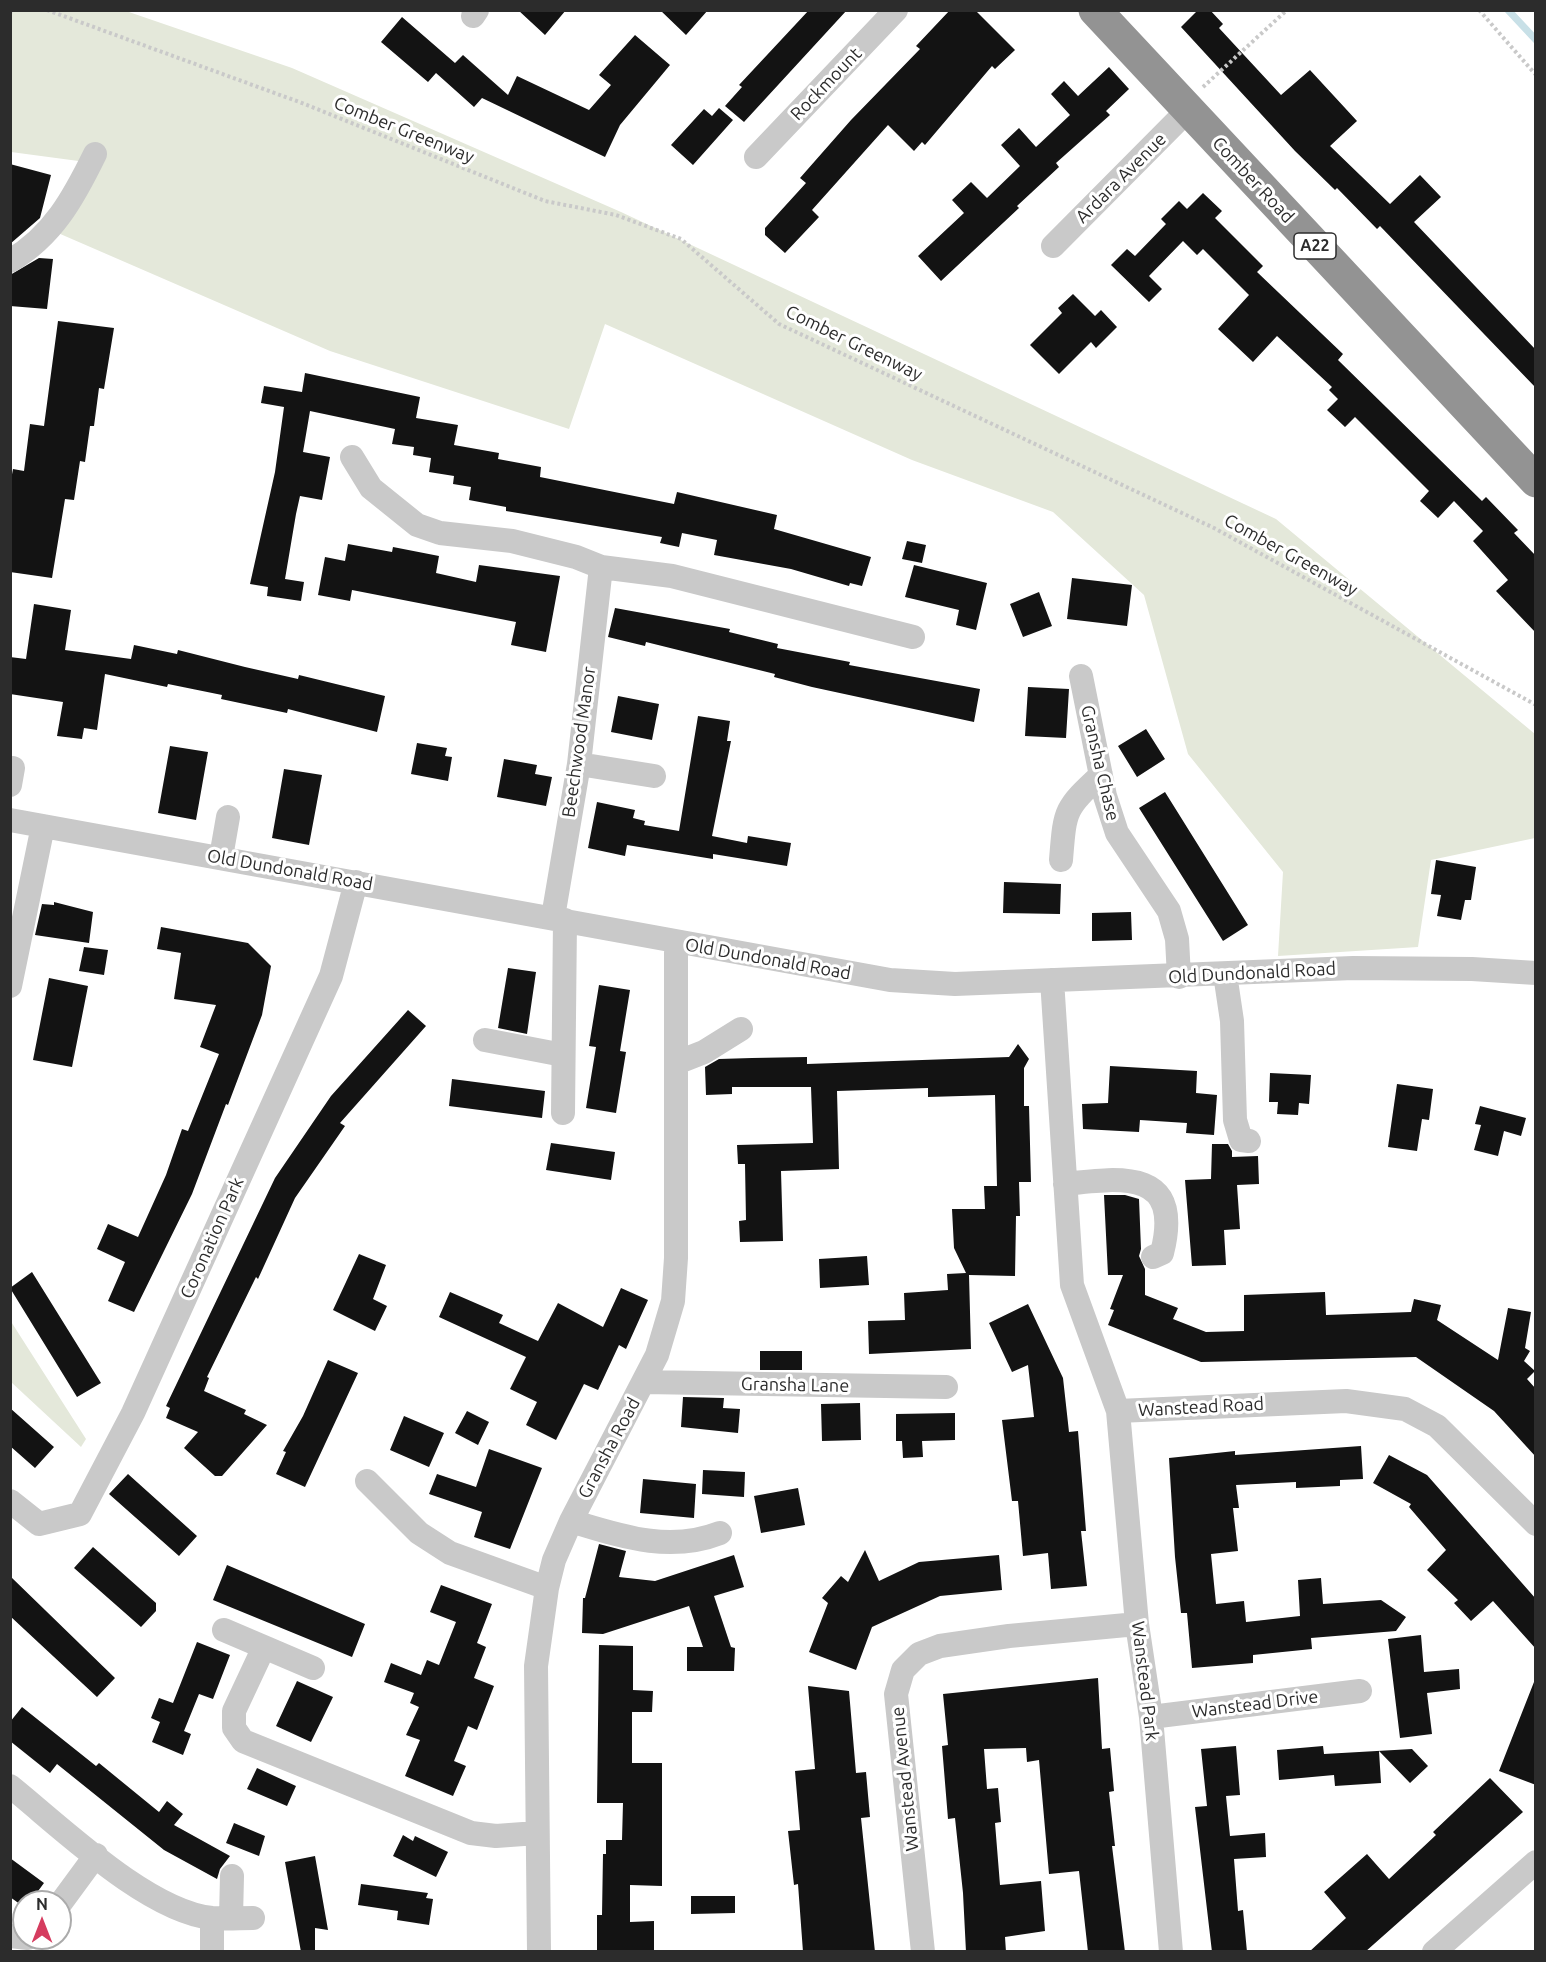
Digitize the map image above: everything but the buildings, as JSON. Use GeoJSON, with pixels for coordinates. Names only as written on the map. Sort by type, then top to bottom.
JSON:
{"type":"FeatureCollection","features":[{"type":"Feature","properties":{"kind":"highway","name":"Comber Road"},"geometry":{"type":"LineString","coordinates":[[1095,10],[1536,481]]}},
{"type":"Feature","properties":{"kind":"street","name":"Rockmount"},"geometry":{"type":"LineString","coordinates":[[756,157],[896,10]]}},
{"type":"Feature","properties":{"kind":"street","name":"Ardara Avenue"},"geometry":{"type":"LineString","coordinates":[[1053,246],[1185,108]]}},
{"type":"Feature","properties":{"kind":"street"},"geometry":{"type":"LineString","coordinates":[[10,261],[54,227],[76,193],[95,154]]}},
{"type":"Feature","properties":{"kind":"street"},"geometry":{"type":"LineString","coordinates":[[352,456],[371,488],[417,525],[441,533],[512,541],[576,557],[601,567],[672,576],[913,637]]}},
{"type":"Feature","properties":{"kind":"street","name":"Beechwood Manor"},"geometry":{"type":"LineString","coordinates":[[563,1113],[559,918],[601,567]]}},
{"type":"Feature","properties":{"kind":"street","name":"Gransha Chase"},"geometry":{"type":"LineString","coordinates":[[1081,676],[1101,775],[1117,833],[1169,911],[1177,939],[1179,977]]}},
{"type":"Feature","properties":{"kind":"street"},"geometry":{"type":"LineString","coordinates":[[579,764],[654,776]]}},
{"type":"Feature","properties":{"kind":"street"},"geometry":{"type":"LineString","coordinates":[[1061,860],[1064,825],[1071,802],[1101,775]]}},
{"type":"Feature","properties":{"kind":"street"},"geometry":{"type":"LineString","coordinates":[[221,857],[228,817]]}},
{"type":"Feature","properties":{"kind":"street","name":"Old Dundonald Road"},"geometry":{"type":"LineString","coordinates":[[10,820],[559,918],[676,943],[890,980],[954,984],[1179,977],[1353,968],[1472,969],[1536,974]]}},
{"type":"Feature","properties":{"kind":"street"},"geometry":{"type":"LineString","coordinates":[[10,986],[43,826]]}},
{"type":"Feature","properties":{"kind":"street","name":"Coronation Park"},"geometry":{"type":"LineString","coordinates":[[10,1501],[39,1524],[80,1514],[133,1413],[331,976],[356,882]]}},
{"type":"Feature","properties":{"kind":"street","name":"Gransha Road"},"geometry":{"type":"LineString","coordinates":[[538,1952],[536,1666],[547,1588],[554,1560],[570,1521],[644,1382],[665,1334],[673,1301],[676,1246],[676,943]]}},
{"type":"Feature","properties":{"kind":"street"},"geometry":{"type":"LineString","coordinates":[[1226,974],[1232,1021],[1234,1120],[1241,1140],[1249,1141]]}},
{"type":"Feature","properties":{"kind":"street","name":"Wanstead Road"},"geometry":{"type":"LineString","coordinates":[[1052,980],[1072,1285],[1118,1411],[1346,1401],[1405,1409],[1437,1426],[1536,1524]]}},
{"type":"Feature","properties":{"kind":"street"},"geometry":{"type":"LineString","coordinates":[[676,1063],[704,1052],[741,1029]]}},
{"type":"Feature","properties":{"kind":"street"},"geometry":{"type":"LineString","coordinates":[[484,1040],[563,1055]]}},
{"type":"Feature","properties":{"kind":"street"},"geometry":{"type":"LineString","coordinates":[[1065,1184],[1111,1179],[1141,1182],[1159,1194],[1164,1211],[1166,1236],[1162,1253],[1153,1257]]}},
{"type":"Feature","properties":{"kind":"street","name":"Gransha Lane"},"geometry":{"type":"LineString","coordinates":[[644,1382],[946,1387]]}},
{"type":"Feature","properties":{"kind":"street","name":"Wanstead Park"},"geometry":{"type":"LineString","coordinates":[[1118,1411],[1137,1624],[1151,1717],[1171,1952]]}},
{"type":"Feature","properties":{"kind":"street"},"geometry":{"type":"LineString","coordinates":[[367,1481],[419,1533],[450,1553],[547,1588]]}},
{"type":"Feature","properties":{"kind":"street"},"geometry":{"type":"LineString","coordinates":[[570,1521],[627,1538],[670,1544],[700,1541],[720,1533]]}},
{"type":"Feature","properties":{"kind":"street","name":"Wanstead Avenue"},"geometry":{"type":"LineString","coordinates":[[923,1952],[896,1694],[903,1670],[919,1654],[940,1646],[1008,1636],[1137,1624]]}},
{"type":"Feature","properties":{"kind":"street"},"geometry":{"type":"LineString","coordinates":[[224,1630],[313,1668]]}},
{"type":"Feature","properties":{"kind":"street"},"geometry":{"type":"LineString","coordinates":[[264,1647],[234,1711],[234,1728],[243,1741],[471,1833],[496,1836],[537,1833]]}},
{"type":"Feature","properties":{"kind":"street","name":"Wanstead Drive"},"geometry":{"type":"LineString","coordinates":[[1151,1717],[1360,1691]]}},
{"type":"Feature","properties":{"kind":"street"},"geometry":{"type":"LineString","coordinates":[[10,1786],[150,1895],[183,1910],[232,1918]]}},
{"type":"Feature","properties":{"kind":"street"},"geometry":{"type":"LineString","coordinates":[[70,1890],[96,1855]]}},
{"type":"Feature","properties":{"kind":"street"},"geometry":{"type":"LineString","coordinates":[[1434,1952],[1536,1862]]}},
{"type":"Feature","properties":{"kind":"street"},"geometry":{"type":"LineString","coordinates":[[212,1952],[232,1918],[232,1876]]}},
{"type":"Feature","properties":{"kind":"path","name":"Comber Greenway"},"geometry":{"type":"LineString","coordinates":[[47,10],[302,102],[545,201],[616,215],[681,239],[779,324],[1214,528],[1536,705]]}},
{"type":"Feature","properties":{"kind":"path"},"geometry":{"type":"LineString","coordinates":[[1185,108],[1287,10]]}},
{"type":"Feature","properties":{"kind":"path"},"geometry":{"type":"LineString","coordinates":[[1479,10],[1536,75]]}},
{"type":"Feature","properties":{"kind":"shaded area"},"geometry":{"type":"Polygon","coordinates":[[[11,11],[126,11],[292,68],[621,212],[1276,519],[1535,734],[1535,838],[1431,860],[1418,947],[1278,956],[1283,872],[1188,754],[1144,595],[1053,512],[912,460],[605,324],[569,429],[330,351],[58,233],[101,164],[11,152],[11,11]]]}},
{"type":"Feature","properties":{"kind":"shaded area"},"geometry":{"type":"Polygon","coordinates":[[[10,1320],[86,1439],[81,1447],[11,1382],[10,1320]]]}},
{"type":"Feature","properties":{"kind":"waterway"},"geometry":{"type":"LineString","coordinates":[[1508,10],[1536,40]]}}]}
